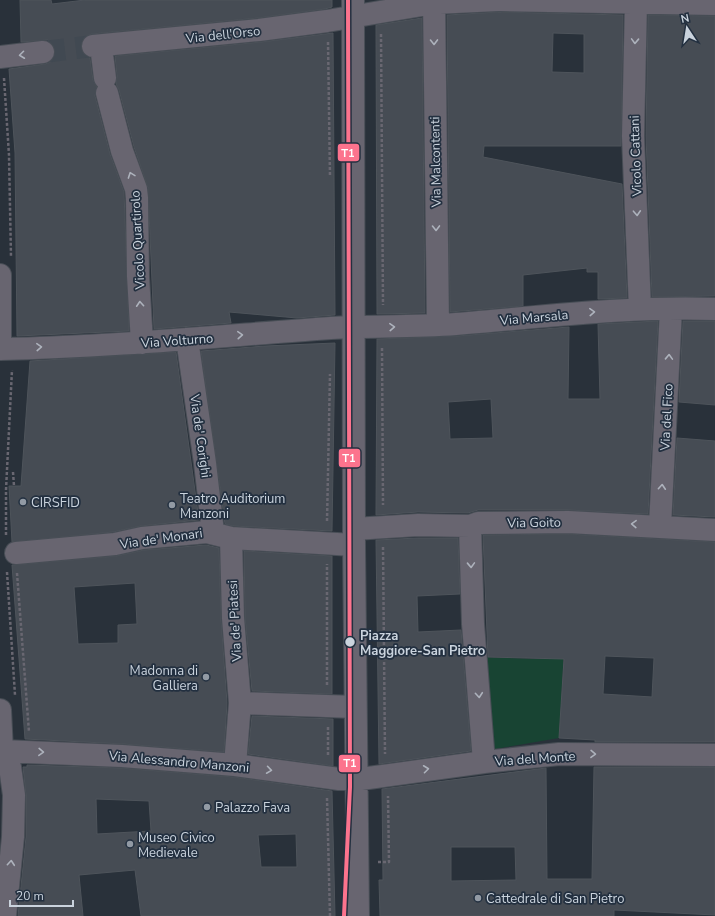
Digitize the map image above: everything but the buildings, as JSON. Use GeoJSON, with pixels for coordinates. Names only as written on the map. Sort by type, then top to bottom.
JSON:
{"type":"FeatureCollection","features":[{"type":"Feature","properties":{"kind":"street","name":"Via dell'Orso"},"geometry":{"type":"LineString","coordinates":[[97,46],[259,30],[353,8],[394,10],[434,2],[499,0],[715,4]]}},
{"type":"Feature","properties":{"kind":"street","name":"Via Malcontenti"},"geometry":{"type":"LineString","coordinates":[[434,2],[438,325]]}},
{"type":"Feature","properties":{"kind":"street","name":"Vicolo Cattani"},"geometry":{"type":"LineString","coordinates":[[636,2],[633,136],[640,310]]}},
{"type":"Feature","properties":{"kind":"street"},"geometry":{"type":"LineString","coordinates":[[353,8],[354,537],[358,916]]}},
{"type":"Feature","properties":{"kind":"street","name":"Vicolo Quartirolo"},"geometry":{"type":"LineString","coordinates":[[97,46],[122,151],[136,189],[138,276],[142,343]]}},
{"type":"Feature","properties":{"kind":"street"},"geometry":{"type":"LineString","coordinates":[[2,64],[43,52]]}},
{"type":"Feature","properties":{"kind":"street"},"geometry":{"type":"LineString","coordinates":[[4,346],[6,268]]}},
{"type":"Feature","properties":{"kind":"street","name":"Via Marsala"},"geometry":{"type":"LineString","coordinates":[[353,328],[438,325],[554,314],[671,309],[715,309]]}},
{"type":"Feature","properties":{"kind":"street","name":"Via del Fico"},"geometry":{"type":"LineString","coordinates":[[660,526],[671,309]]}},
{"type":"Feature","properties":{"kind":"street","name":"Via Volturno"},"geometry":{"type":"LineString","coordinates":[[4,346],[142,343],[353,328]]}},
{"type":"Feature","properties":{"kind":"street","name":"Via de' Corighi"},"geometry":{"type":"LineString","coordinates":[[187,339],[205,463],[222,535]]}},
{"type":"Feature","properties":{"kind":"street","name":"Via Goito"},"geometry":{"type":"LineString","coordinates":[[354,537],[418,525],[470,526],[478,523],[568,522],[715,530]]}},
{"type":"Feature","properties":{"kind":"street"},"geometry":{"type":"LineString","coordinates":[[470,526],[473,624],[484,762]]}},
{"type":"Feature","properties":{"kind":"street","name":"Via de' Monari"},"geometry":{"type":"LineString","coordinates":[[11,557],[115,544],[142,538],[222,535],[327,544],[354,537]]}},
{"type":"Feature","properties":{"kind":"street","name":"Via de' Piatesi"},"geometry":{"type":"LineString","coordinates":[[222,535],[233,618],[240,703],[236,765]]}},
{"type":"Feature","properties":{"kind":"street"},"geometry":{"type":"LineString","coordinates":[[240,703],[355,707]]}},
{"type":"Feature","properties":{"kind":"street"},"geometry":{"type":"LineString","coordinates":[[5,916],[13,845],[14,795],[10,767],[1,753],[8,706]]}},
{"type":"Feature","properties":{"kind":"street","name":"Via Alessandro Manzoni"},"geometry":{"type":"LineString","coordinates":[[1,753],[122,756],[236,765],[324,778],[356,779]]}},
{"type":"Feature","properties":{"kind":"street","name":"Via del Monte"},"geometry":{"type":"LineString","coordinates":[[356,779],[484,762],[559,754],[715,755]]}},
{"type":"Feature","properties":{"kind":"path"},"geometry":{"type":"LineString","coordinates":[[381,31],[383,307]]}},
{"type":"Feature","properties":{"kind":"path"},"geometry":{"type":"LineString","coordinates":[[328,37],[330,179]]}},
{"type":"Feature","properties":{"kind":"path"},"geometry":{"type":"LineString","coordinates":[[2,64],[9,155],[6,268]]}},
{"type":"Feature","properties":{"kind":"path"},"geometry":{"type":"LineString","coordinates":[[382,343],[383,510]]}},
{"type":"Feature","properties":{"kind":"path"},"geometry":{"type":"LineString","coordinates":[[4,346],[6,490],[29,739]]}},
{"type":"Feature","properties":{"kind":"path"},"geometry":{"type":"LineString","coordinates":[[328,760],[327,544],[330,367]]}},
{"type":"Feature","properties":{"kind":"path"},"geometry":{"type":"LineString","coordinates":[[13,472],[14,486]]}},
{"type":"Feature","properties":{"kind":"path"},"geometry":{"type":"LineString","coordinates":[[383,545],[385,759]]}},
{"type":"Feature","properties":{"kind":"path"},"geometry":{"type":"LineString","coordinates":[[8,706],[11,557]]}},
{"type":"Feature","properties":{"kind":"path"},"geometry":{"type":"LineString","coordinates":[[383,862],[389,862],[388,788]]}},
{"type":"Feature","properties":{"kind":"path"},"geometry":{"type":"LineString","coordinates":[[327,793],[330,916]]}},
{"type":"Feature","properties":{"kind":"green space"},"geometry":{"type":"Polygon","coordinates":[[[565,632],[559,738],[489,750],[482,657],[541,659],[565,632]]]}},
{"type":"Feature","properties":{"kind":"tunnel"},"geometry":{"type":"LineString","coordinates":[[43,52],[93,46]]}},
{"type":"Feature","properties":{"kind":"transit line","name":"T1"},"geometry":{"type":"LineString","coordinates":[[344,916],[350,787],[348,0]]}},
{"type":"Feature","properties":{"kind":"place","name":"CIRSFID"},"geometry":{"type":"Point","coordinates":[23,502]}},
{"type":"Feature","properties":{"kind":"place","name":"Teatro Auditorium Manzoni"},"geometry":{"type":"Point","coordinates":[172,505]}},
{"type":"Feature","properties":{"kind":"place","name":"Piazza Maggiore-San Pietro"},"geometry":{"type":"Point","coordinates":[350,642]}},
{"type":"Feature","properties":{"kind":"place","name":"Madonna di Galliera"},"geometry":{"type":"Point","coordinates":[206,677]}},
{"type":"Feature","properties":{"kind":"place","name":"Palazzo Fava"},"geometry":{"type":"Point","coordinates":[207,807]}},
{"type":"Feature","properties":{"kind":"place","name":"Museo Civico Medievale"},"geometry":{"type":"Point","coordinates":[130,844]}},
{"type":"Feature","properties":{"kind":"place","name":"Cattedrale di San Pietro"},"geometry":{"type":"Point","coordinates":[478,898]}}]}
